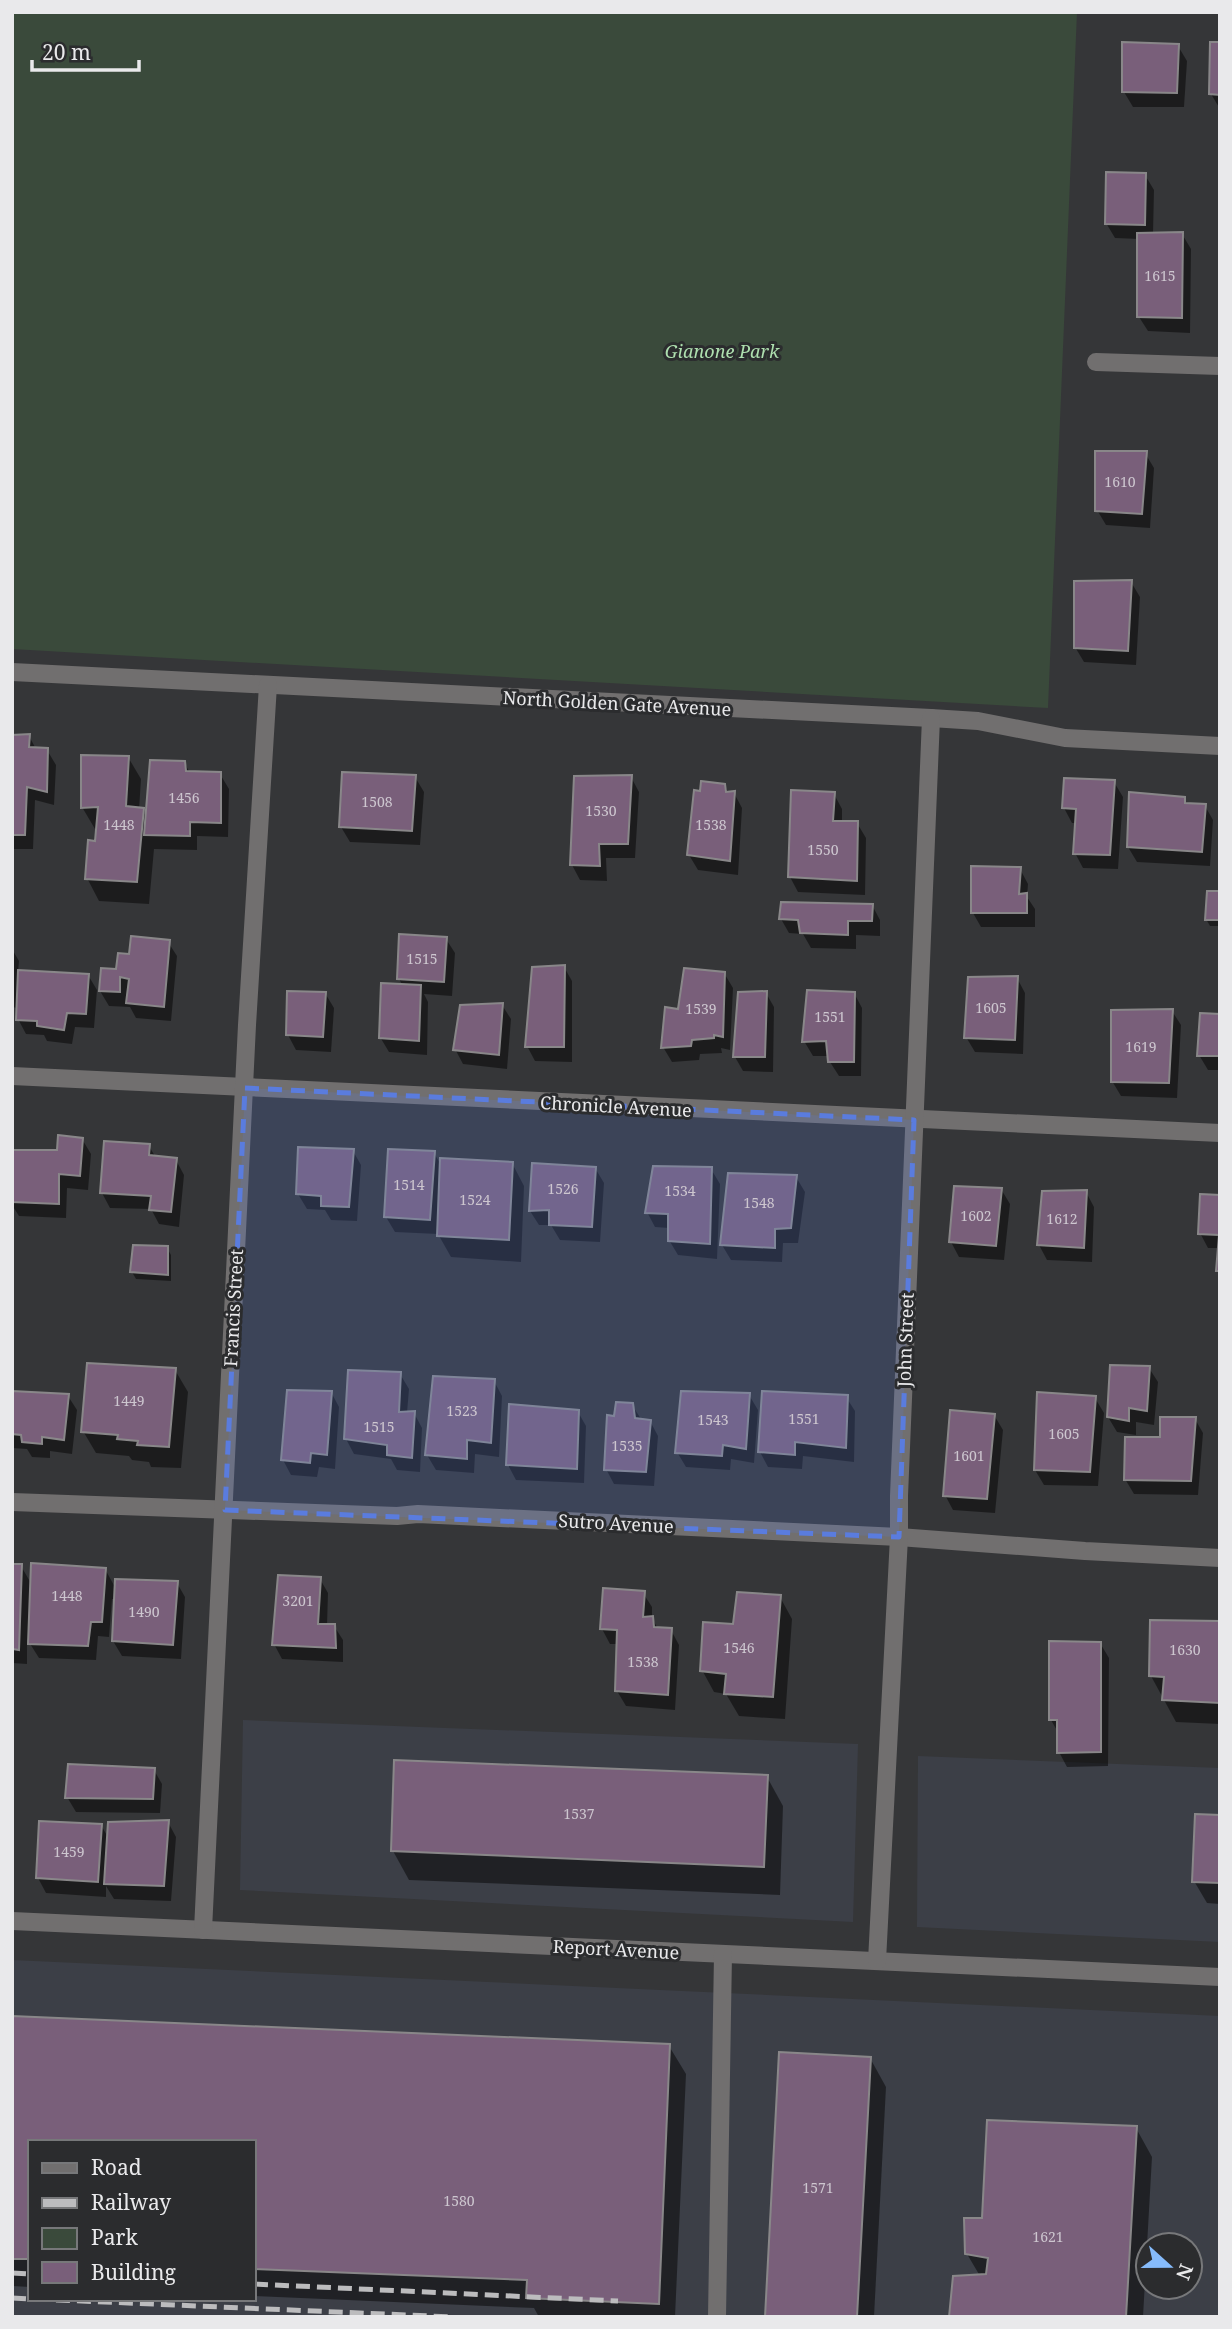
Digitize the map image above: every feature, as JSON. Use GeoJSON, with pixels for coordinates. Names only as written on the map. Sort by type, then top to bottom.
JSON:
{"type":"FeatureCollection","features":[{"type":"Feature","properties":{"kind":"street"},"geometry":{"type":"LineString","coordinates":[[1096,362],[1220,366]]}},
{"type":"Feature","properties":{"kind":"street","name":"North Golden Gate Avenue"},"geometry":{"type":"LineString","coordinates":[[12,672],[932,718],[978,721],[1065,738],[1220,746]]}},
{"type":"Feature","properties":{"kind":"street","name":"Francis Street"},"geometry":{"type":"LineString","coordinates":[[203,1930],[225,1510],[224,1476],[268,685]]}},
{"type":"Feature","properties":{"kind":"street","name":"John Street"},"geometry":{"type":"LineString","coordinates":[[877,1961],[900,1536],[899,1496],[932,718]]}},
{"type":"Feature","properties":{"kind":"street","name":"Chronicle Avenue"},"geometry":{"type":"LineString","coordinates":[[12,1076],[1220,1133]]}},
{"type":"Feature","properties":{"kind":"street","name":"Sutro Avenue"},"geometry":{"type":"LineString","coordinates":[[12,1502],[397,1516],[418,1514],[900,1536],[1085,1551],[1220,1558]]}},
{"type":"Feature","properties":{"kind":"street","name":"Report Avenue"},"geometry":{"type":"LineString","coordinates":[[12,1921],[1220,1977]]}},
{"type":"Feature","properties":{"kind":"street"},"geometry":{"type":"LineString","coordinates":[[717,2317],[723,1954]]}},
{"type":"Feature","properties":{"kind":"highlighted area"},"geometry":{"type":"Polygon","coordinates":[[[245,1088],[914,1120],[899,1537],[225,1510],[245,1088]]]}},
{"type":"Feature","properties":{"kind":"shaded area"},"geometry":{"type":"Polygon","coordinates":[[[243,1720],[858,1744],[853,1922],[240,1890],[243,1720]]]}},
{"type":"Feature","properties":{"kind":"shaded area"},"geometry":{"type":"Polygon","coordinates":[[[918,1756],[1220,1768],[1220,1942],[917,1927],[918,1756]]]}},
{"type":"Feature","properties":{"kind":"shaded area"},"geometry":{"type":"Polygon","coordinates":[[[12,1960],[1220,2016],[1220,2317],[12,2317],[12,1960]]]}},
{"type":"Feature","properties":{"kind":"green space","name":"Gianone Park"},"geometry":{"type":"Polygon","coordinates":[[[12,12],[1077,12],[1048,708],[12,649],[12,12]]]}},
{"type":"Feature","properties":{"kind":"building"},"geometry":{"type":"Polygon","coordinates":[[[1122,42],[1179,44],[1177,93],[1122,92],[1122,42]]]}},
{"type":"Feature","properties":{"kind":"building"},"geometry":{"type":"Polygon","coordinates":[[[1210,42],[1220,42],[1220,95],[1209,94],[1210,42]]]}},
{"type":"Feature","properties":{"kind":"building"},"geometry":{"type":"Polygon","coordinates":[[[1106,172],[1146,173],[1145,225],[1105,224],[1106,172]]]}},
{"type":"Feature","properties":{"kind":"building"},"geometry":{"type":"Polygon","coordinates":[[[1183,232],[1182,318],[1137,317],[1137,233],[1183,232]]]}},
{"type":"Feature","properties":{"kind":"building"},"geometry":{"type":"Polygon","coordinates":[[[1095,451],[1147,451],[1142,514],[1095,511],[1095,451]]]}},
{"type":"Feature","properties":{"kind":"building"},"geometry":{"type":"Polygon","coordinates":[[[1132,580],[1128,651],[1074,648],[1074,581],[1132,580]]]}},
{"type":"Feature","properties":{"kind":"building"},"geometry":{"type":"Polygon","coordinates":[[[30,734],[29,747],[48,748],[47,792],[27,787],[25,835],[12,835],[12,735],[30,734]]]}},
{"type":"Feature","properties":{"kind":"building"},"geometry":{"type":"Polygon","coordinates":[[[81,755],[129,756],[126,806],[144,808],[137,882],[85,879],[88,840],[95,841],[98,807],[81,808],[81,755]]]}},
{"type":"Feature","properties":{"kind":"building"},"geometry":{"type":"Polygon","coordinates":[[[150,760],[185,761],[186,771],[221,772],[221,823],[190,822],[190,836],[144,835],[150,760]]]}},
{"type":"Feature","properties":{"kind":"building"},"geometry":{"type":"Polygon","coordinates":[[[342,772],[416,775],[412,831],[339,827],[342,772]]]}},
{"type":"Feature","properties":{"kind":"building"},"geometry":{"type":"Polygon","coordinates":[[[632,775],[628,844],[599,844],[600,866],[570,865],[574,776],[632,775]]]}},
{"type":"Feature","properties":{"kind":"building"},"geometry":{"type":"Polygon","coordinates":[[[1064,778],[1115,780],[1110,855],[1073,854],[1076,809],[1062,808],[1064,778]]]}},
{"type":"Feature","properties":{"kind":"building"},"geometry":{"type":"Polygon","coordinates":[[[701,781],[725,784],[726,792],[735,791],[730,861],[687,855],[694,790],[700,791],[701,781]]]}},
{"type":"Feature","properties":{"kind":"building"},"geometry":{"type":"Polygon","coordinates":[[[791,790],[835,792],[833,821],[858,821],[857,881],[788,877],[791,790]]]}},
{"type":"Feature","properties":{"kind":"building"},"geometry":{"type":"Polygon","coordinates":[[[1129,792],[1185,797],[1185,803],[1206,804],[1202,852],[1127,847],[1129,792]]]}},
{"type":"Feature","properties":{"kind":"building"},"geometry":{"type":"Polygon","coordinates":[[[971,866],[1021,867],[1019,894],[1027,893],[1027,913],[971,913],[971,866]]]}},
{"type":"Feature","properties":{"kind":"building"},"geometry":{"type":"Polygon","coordinates":[[[1207,891],[1220,891],[1220,920],[1205,920],[1207,891]]]}},
{"type":"Feature","properties":{"kind":"building"},"geometry":{"type":"Polygon","coordinates":[[[781,902],[873,904],[872,921],[848,921],[848,935],[800,933],[798,920],[779,919],[781,902]]]}},
{"type":"Feature","properties":{"kind":"building"},"geometry":{"type":"Polygon","coordinates":[[[399,934],[447,937],[444,982],[397,979],[399,934]]]}},
{"type":"Feature","properties":{"kind":"building"},"geometry":{"type":"Polygon","coordinates":[[[131,936],[170,940],[164,1007],[126,1003],[129,979],[120,977],[120,992],[99,991],[101,968],[116,969],[118,953],[129,954],[131,936]]]}},
{"type":"Feature","properties":{"kind":"building"},"geometry":{"type":"Polygon","coordinates":[[[565,965],[564,1047],[525,1047],[532,967],[565,965]]]}},
{"type":"Feature","properties":{"kind":"building"},"geometry":{"type":"Polygon","coordinates":[[[684,968],[725,972],[723,1037],[714,1035],[714,1038],[692,1040],[691,1046],[661,1048],[665,1007],[678,1009],[684,968]]]}},
{"type":"Feature","properties":{"kind":"building"},"geometry":{"type":"Polygon","coordinates":[[[18,970],[89,974],[86,1014],[67,1013],[64,1030],[37,1026],[37,1021],[16,1020],[18,970]]]}},
{"type":"Feature","properties":{"kind":"building"},"geometry":{"type":"Polygon","coordinates":[[[1018,976],[1015,1040],[964,1038],[968,977],[1018,976]]]}},
{"type":"Feature","properties":{"kind":"building"},"geometry":{"type":"Polygon","coordinates":[[[381,983],[421,985],[419,1041],[379,1038],[381,983]]]}},
{"type":"Feature","properties":{"kind":"building"},"geometry":{"type":"Polygon","coordinates":[[[807,990],[855,992],[854,1062],[828,1062],[826,1041],[802,1042],[807,990]]]}},
{"type":"Feature","properties":{"kind":"building"},"geometry":{"type":"Polygon","coordinates":[[[287,991],[326,992],[323,1037],[286,1035],[287,991]]]}},
{"type":"Feature","properties":{"kind":"building"},"geometry":{"type":"Polygon","coordinates":[[[767,991],[765,1057],[733,1057],[738,992],[767,991]]]}},
{"type":"Feature","properties":{"kind":"building"},"geometry":{"type":"Polygon","coordinates":[[[503,1003],[499,1055],[453,1050],[460,1005],[503,1003]]]}},
{"type":"Feature","properties":{"kind":"building"},"geometry":{"type":"Polygon","coordinates":[[[1173,1009],[1169,1083],[1111,1082],[1111,1010],[1173,1009]]]}},
{"type":"Feature","properties":{"kind":"building"},"geometry":{"type":"Polygon","coordinates":[[[1200,1013],[1220,1014],[1220,1056],[1197,1056],[1200,1013]]]}},
{"type":"Feature","properties":{"kind":"building"},"geometry":{"type":"Polygon","coordinates":[[[58,1135],[83,1138],[80,1176],[59,1174],[59,1204],[12,1202],[13,1150],[57,1150],[58,1135]]]}},
{"type":"Feature","properties":{"kind":"building"},"geometry":{"type":"Polygon","coordinates":[[[104,1141],[150,1144],[149,1155],[177,1158],[171,1212],[149,1210],[151,1196],[100,1193],[104,1141]]]}},
{"type":"Feature","properties":{"kind":"building"},"geometry":{"type":"Polygon","coordinates":[[[298,1147],[354,1149],[349,1207],[321,1206],[321,1196],[296,1194],[298,1147]]]}},
{"type":"Feature","properties":{"kind":"building"},"geometry":{"type":"Polygon","coordinates":[[[388,1149],[435,1151],[430,1220],[384,1217],[388,1149]]]}},
{"type":"Feature","properties":{"kind":"building"},"geometry":{"type":"Polygon","coordinates":[[[440,1158],[513,1162],[509,1240],[437,1236],[440,1158]]]}},
{"type":"Feature","properties":{"kind":"building"},"geometry":{"type":"Polygon","coordinates":[[[532,1163],[596,1167],[592,1227],[549,1225],[549,1210],[529,1211],[532,1163]]]}},
{"type":"Feature","properties":{"kind":"building"},"geometry":{"type":"Polygon","coordinates":[[[653,1166],[712,1167],[710,1244],[668,1241],[668,1214],[645,1213],[653,1166]]]}},
{"type":"Feature","properties":{"kind":"building"},"geometry":{"type":"Polygon","coordinates":[[[728,1173],[797,1175],[791,1228],[775,1229],[775,1248],[720,1245],[728,1173]]]}},
{"type":"Feature","properties":{"kind":"building"},"geometry":{"type":"Polygon","coordinates":[[[954,1186],[1002,1188],[996,1246],[949,1242],[954,1186]]]}},
{"type":"Feature","properties":{"kind":"building"},"geometry":{"type":"Polygon","coordinates":[[[1087,1190],[1084,1248],[1037,1245],[1042,1191],[1087,1190]]]}},
{"type":"Feature","properties":{"kind":"building"},"geometry":{"type":"Polygon","coordinates":[[[1200,1194],[1220,1195],[1220,1271],[1216,1271],[1219,1235],[1198,1234],[1200,1194]]]}},
{"type":"Feature","properties":{"kind":"building"},"geometry":{"type":"Polygon","coordinates":[[[133,1245],[168,1246],[168,1275],[130,1272],[133,1245]]]}},
{"type":"Feature","properties":{"kind":"building"},"geometry":{"type":"Polygon","coordinates":[[[87,1363],[176,1368],[169,1447],[137,1445],[138,1441],[117,1439],[118,1435],[81,1432],[87,1363]]]}},
{"type":"Feature","properties":{"kind":"building"},"geometry":{"type":"Polygon","coordinates":[[[1110,1365],[1150,1366],[1147,1411],[1129,1408],[1129,1421],[1107,1417],[1110,1365]]]}},
{"type":"Feature","properties":{"kind":"building"},"geometry":{"type":"Polygon","coordinates":[[[348,1370],[401,1372],[399,1412],[415,1411],[412,1458],[387,1455],[387,1445],[344,1439],[348,1370]]]}},
{"type":"Feature","properties":{"kind":"building"},"geometry":{"type":"Polygon","coordinates":[[[433,1376],[495,1379],[491,1443],[467,1440],[467,1459],[425,1455],[433,1376]]]}},
{"type":"Feature","properties":{"kind":"building"},"geometry":{"type":"Polygon","coordinates":[[[287,1390],[332,1391],[327,1455],[311,1453],[310,1463],[281,1460],[287,1390]]]}},
{"type":"Feature","properties":{"kind":"building"},"geometry":{"type":"Polygon","coordinates":[[[12,1391],[69,1394],[64,1440],[42,1437],[42,1444],[22,1442],[21,1435],[12,1434],[12,1391]]]}},
{"type":"Feature","properties":{"kind":"building"},"geometry":{"type":"Polygon","coordinates":[[[681,1391],[750,1393],[746,1449],[723,1445],[722,1456],[675,1453],[681,1391]]]}},
{"type":"Feature","properties":{"kind":"building"},"geometry":{"type":"Polygon","coordinates":[[[762,1391],[848,1395],[846,1448],[795,1442],[795,1455],[758,1452],[762,1391]]]}},
{"type":"Feature","properties":{"kind":"building"},"geometry":{"type":"Polygon","coordinates":[[[1037,1392],[1096,1396],[1090,1472],[1034,1470],[1037,1392]]]}},
{"type":"Feature","properties":{"kind":"building"},"geometry":{"type":"Polygon","coordinates":[[[616,1402],[633,1403],[635,1418],[651,1420],[646,1472],[604,1470],[607,1415],[614,1416],[616,1402]]]}},
{"type":"Feature","properties":{"kind":"building"},"geometry":{"type":"Polygon","coordinates":[[[509,1404],[579,1410],[577,1469],[506,1465],[509,1404]]]}},
{"type":"Feature","properties":{"kind":"building"},"geometry":{"type":"Polygon","coordinates":[[[950,1410],[995,1414],[987,1499],[943,1496],[950,1410]]]}},
{"type":"Feature","properties":{"kind":"building"},"geometry":{"type":"Polygon","coordinates":[[[1160,1417],[1196,1417],[1191,1481],[1124,1480],[1125,1437],[1160,1437],[1160,1417]]]}},
{"type":"Feature","properties":{"kind":"building"},"geometry":{"type":"Polygon","coordinates":[[[31,1563],[106,1568],[102,1622],[91,1622],[88,1646],[28,1644],[31,1563]]]}},
{"type":"Feature","properties":{"kind":"building"},"geometry":{"type":"Polygon","coordinates":[[[12,1564],[22,1564],[19,1650],[12,1649],[12,1564]]]}},
{"type":"Feature","properties":{"kind":"building"},"geometry":{"type":"Polygon","coordinates":[[[278,1575],[321,1577],[318,1624],[335,1624],[336,1648],[272,1645],[278,1575]]]}},
{"type":"Feature","properties":{"kind":"building"},"geometry":{"type":"Polygon","coordinates":[[[115,1579],[178,1581],[173,1645],[112,1641],[115,1579]]]}},
{"type":"Feature","properties":{"kind":"building"},"geometry":{"type":"Polygon","coordinates":[[[603,1588],[645,1591],[643,1617],[653,1616],[654,1627],[672,1628],[668,1695],[615,1691],[617,1630],[600,1629],[603,1588]]]}},
{"type":"Feature","properties":{"kind":"building"},"geometry":{"type":"Polygon","coordinates":[[[737,1592],[781,1595],[773,1697],[724,1694],[726,1674],[700,1671],[703,1622],[733,1624],[737,1592]]]}},
{"type":"Feature","properties":{"kind":"building"},"geometry":{"type":"Polygon","coordinates":[[[1150,1620],[1220,1621],[1220,1703],[1162,1700],[1164,1677],[1149,1676],[1150,1620]]]}},
{"type":"Feature","properties":{"kind":"building"},"geometry":{"type":"Polygon","coordinates":[[[1049,1641],[1101,1642],[1101,1752],[1057,1753],[1057,1720],[1049,1720],[1049,1641]]]}},
{"type":"Feature","properties":{"kind":"building"},"geometry":{"type":"Polygon","coordinates":[[[394,1760],[768,1775],[764,1867],[391,1851],[394,1760]]]}},
{"type":"Feature","properties":{"kind":"building"},"geometry":{"type":"Polygon","coordinates":[[[68,1764],[155,1768],[153,1799],[65,1798],[68,1764]]]}},
{"type":"Feature","properties":{"kind":"building"},"geometry":{"type":"Polygon","coordinates":[[[1195,1814],[1220,1815],[1220,1883],[1192,1882],[1195,1814]]]}},
{"type":"Feature","properties":{"kind":"building"},"geometry":{"type":"Polygon","coordinates":[[[169,1820],[164,1886],[104,1884],[108,1822],[169,1820]]]}},
{"type":"Feature","properties":{"kind":"building"},"geometry":{"type":"Polygon","coordinates":[[[39,1821],[102,1824],[98,1882],[36,1878],[39,1821]]]}},
{"type":"Feature","properties":{"kind":"building"},"geometry":{"type":"Polygon","coordinates":[[[12,2016],[670,2044],[659,2304],[526,2298],[527,2280],[256,2269],[256,2140],[28,2140],[28,2259],[12,2259],[12,2016]]]}},
{"type":"Feature","properties":{"kind":"building"},"geometry":{"type":"Polygon","coordinates":[[[779,2052],[871,2057],[857,2317],[765,2317],[779,2052]]]}},
{"type":"Feature","properties":{"kind":"building"},"geometry":{"type":"Polygon","coordinates":[[[987,2120],[1137,2126],[1126,2317],[949,2317],[953,2276],[986,2274],[988,2258],[965,2254],[964,2218],[982,2218],[987,2120]]]}},
{"type":"Feature","properties":{"kind":"railway"},"geometry":{"type":"LineString","coordinates":[[12,2273],[28,2274]]}},
{"type":"Feature","properties":{"kind":"railway"},"geometry":{"type":"LineString","coordinates":[[256,2284],[618,2301]]}},
{"type":"Feature","properties":{"kind":"railway"},"geometry":{"type":"LineString","coordinates":[[12,2298],[28,2299]]}},
{"type":"Feature","properties":{"kind":"railway"},"geometry":{"type":"LineString","coordinates":[[81,2301],[453,2317]]}}]}
